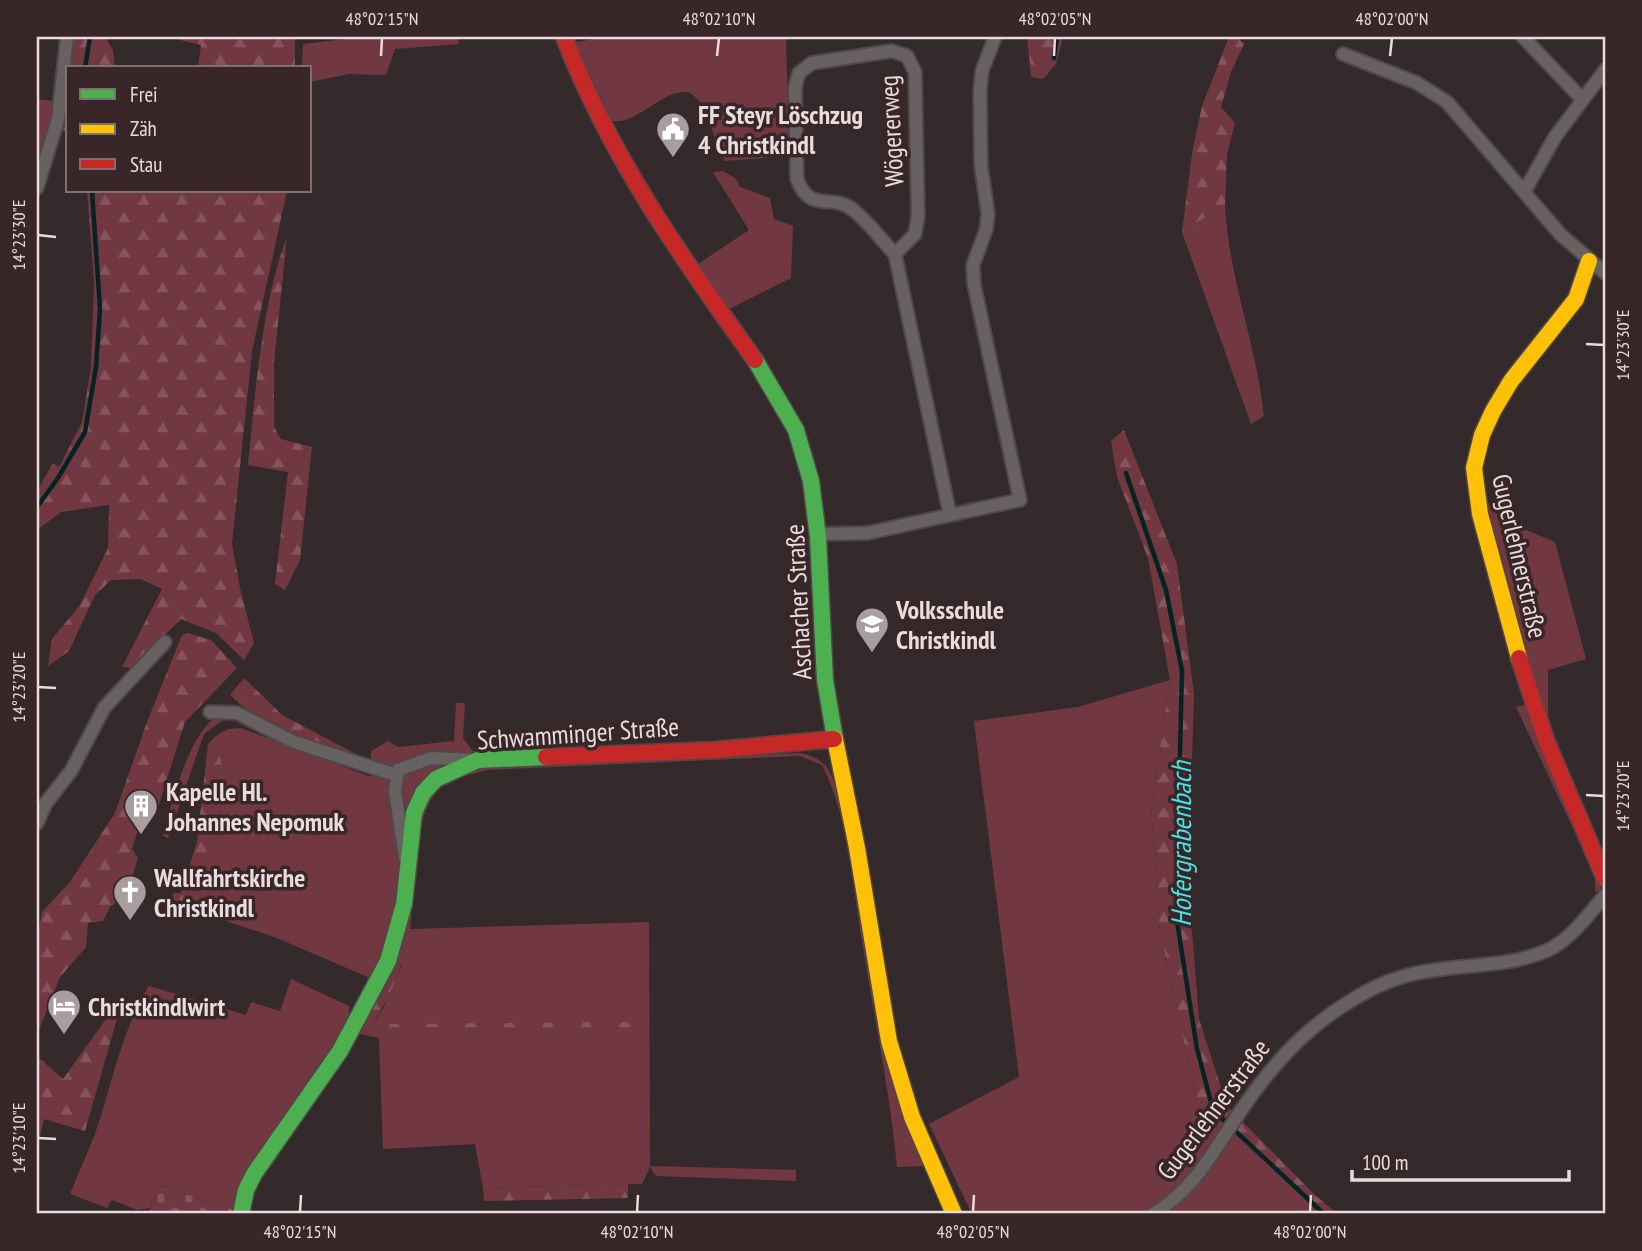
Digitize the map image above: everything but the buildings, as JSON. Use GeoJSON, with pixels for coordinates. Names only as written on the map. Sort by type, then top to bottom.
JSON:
{"type":"FeatureCollection","features":[{"type":"Feature","properties":{"kind":"street"},"geometry":{"type":"LineString","coordinates":[[37,188],[58,119],[67,37]]}},
{"type":"Feature","properties":{"kind":"street","name":"Aschacher Straße"},"geometry":{"type":"LineString","coordinates":[[565,37],[580,79],[608,134],[664,229],[787,409],[811,477],[820,534],[822,650],[834,739],[899,1079],[929,1162],[954,1214]]}},
{"type":"Feature","properties":{"kind":"street"},"geometry":{"type":"LineString","coordinates":[[820,534],[868,533],[1020,500],[974,284],[974,265],[988,214],[981,166],[980,91],[982,71],[995,37]]}},
{"type":"Feature","properties":{"kind":"street"},"geometry":{"type":"LineString","coordinates":[[1523,37],[1583,99]]}},
{"type":"Feature","properties":{"kind":"street","name":"Wögererweg"},"geometry":{"type":"LineString","coordinates":[[891,51],[907,56],[915,72],[918,216],[915,234],[895,254],[853,209],[844,204],[812,200],[802,192],[797,179],[795,87],[799,73],[812,63],[891,51]]}},
{"type":"Feature","properties":{"kind":"street"},"geometry":{"type":"LineString","coordinates":[[1343,54],[1433,91],[1467,124],[1560,234],[1605,273]]}},
{"type":"Feature","properties":{"kind":"street"},"geometry":{"type":"LineString","coordinates":[[1524,192],[1547,148],[1605,70]]}},
{"type":"Feature","properties":{"kind":"street"},"geometry":{"type":"LineString","coordinates":[[895,254],[950,515]]}},
{"type":"Feature","properties":{"kind":"street","name":"Gugerlehnerstraße"},"geometry":{"type":"LineString","coordinates":[[1589,261],[1576,299],[1511,381],[1493,411],[1482,435],[1474,468],[1475,487],[1487,543],[1524,677],[1546,740],[1605,879]]}},
{"type":"Feature","properties":{"kind":"street"},"geometry":{"type":"LineString","coordinates":[[37,824],[46,803],[71,771],[104,708],[166,642]]}},
{"type":"Feature","properties":{"kind":"street"},"geometry":{"type":"LineString","coordinates":[[210,712],[237,713],[254,724],[305,746],[396,775]]}},
{"type":"Feature","properties":{"kind":"street","name":"Schwamminger Straße"},"geometry":{"type":"LineString","coordinates":[[242,1214],[246,1190],[254,1174],[340,1051],[376,986],[398,931],[412,824],[423,793],[446,772],[478,760],[715,750],[834,739]]}},
{"type":"Feature","properties":{"kind":"street"},"geometry":{"type":"LineString","coordinates":[[408,867],[399,831],[396,775],[402,767],[431,758],[478,760]]}},
{"type":"Feature","properties":{"kind":"street","name":"Gugerlehnerstraße"},"geometry":{"type":"LineString","coordinates":[[1153,1214],[1191,1185],[1282,1056],[1313,1027],[1349,1001],[1386,983],[1427,971],[1492,965],[1549,950],[1581,923],[1605,895]]}},
{"type":"Feature","properties":{"kind":"green space"},"geometry":{"type":"Polygon","coordinates":[[[72,37],[106,39],[113,50],[115,66],[68,66],[72,37]]]}},
{"type":"Feature","properties":{"kind":"green space"},"geometry":{"type":"Polygon","coordinates":[[[168,37],[295,37],[295,66],[198,66],[201,45],[168,37]]]}},
{"type":"Feature","properties":{"kind":"green space"},"geometry":{"type":"Polygon","coordinates":[[[363,37],[457,37],[459,44],[395,49],[386,75],[349,74],[312,82],[312,66],[302,66],[303,44],[363,37]]]}},
{"type":"Feature","properties":{"kind":"green space"},"geometry":{"type":"Polygon","coordinates":[[[572,37],[578,42],[602,37],[786,37],[789,156],[725,161],[704,106],[688,92],[668,96],[631,118],[612,121],[572,37]]]}},
{"type":"Feature","properties":{"kind":"green space"},"geometry":{"type":"Polygon","coordinates":[[[1027,37],[1063,37],[1056,64],[1043,79],[1031,77],[1027,37]]]}},
{"type":"Feature","properties":{"kind":"green space"},"geometry":{"type":"Polygon","coordinates":[[[1229,37],[1237,37],[1244,44],[1231,72],[1221,107],[1235,123],[1227,154],[1225,205],[1182,232],[1192,153],[1202,106],[1229,37]]]}},
{"type":"Feature","properties":{"kind":"green space"},"geometry":{"type":"Polygon","coordinates":[[[66,84],[66,132],[60,130],[66,84]]]}},
{"type":"Feature","properties":{"kind":"green space"},"geometry":{"type":"Polygon","coordinates":[[[37,99],[54,101],[45,153],[37,169],[37,99]]]}},
{"type":"Feature","properties":{"kind":"green space"},"geometry":{"type":"Polygon","coordinates":[[[723,171],[736,179],[740,187],[770,198],[774,219],[793,226],[791,278],[727,310],[695,266],[749,230],[713,172],[723,171]]]}},
{"type":"Feature","properties":{"kind":"green space"},"geometry":{"type":"Polygon","coordinates":[[[87,192],[287,192],[252,351],[232,544],[254,643],[244,660],[216,633],[181,619],[131,668],[122,667],[162,589],[141,579],[111,580],[95,595],[69,651],[48,666],[52,639],[80,605],[108,548],[109,505],[61,512],[37,530],[37,491],[53,463],[59,467],[82,422],[91,367],[94,282],[87,192]]]}},
{"type":"Feature","properties":{"kind":"green space"},"geometry":{"type":"Polygon","coordinates":[[[1225,205],[1227,233],[1264,416],[1251,424],[1182,232],[1225,205]]]}},
{"type":"Feature","properties":{"kind":"green space"},"geometry":{"type":"Polygon","coordinates":[[[287,237],[274,362],[274,427],[281,439],[312,447],[300,560],[285,590],[275,584],[288,472],[248,465],[266,319],[278,262],[287,237]]]}},
{"type":"Feature","properties":{"kind":"green space"},"geometry":{"type":"Polygon","coordinates":[[[1504,402],[1484,463],[1482,479],[1485,494],[1491,508],[1504,519],[1555,542],[1586,659],[1548,670],[1548,720],[1527,674],[1478,468],[1504,402]]]}},
{"type":"Feature","properties":{"kind":"green space"},"geometry":{"type":"Polygon","coordinates":[[[1124,430],[1177,564],[1194,694],[1188,881],[1199,1019],[1227,1106],[1317,1197],[1338,1214],[1301,1214],[1199,1111],[1160,932],[1151,808],[1170,680],[1148,558],[1117,477],[1111,441],[1124,430]]]}},
{"type":"Feature","properties":{"kind":"green space"},"geometry":{"type":"Polygon","coordinates":[[[188,633],[211,640],[237,668],[185,722],[155,817],[138,830],[132,849],[138,858],[129,887],[121,887],[117,902],[110,907],[103,921],[88,923],[86,947],[60,977],[37,1035],[37,940],[42,912],[70,882],[115,813],[147,722],[182,635],[188,633]]]}},
{"type":"Feature","properties":{"kind":"green space"},"geometry":{"type":"Polygon","coordinates":[[[244,678],[282,715],[373,763],[297,736],[245,708],[230,695],[244,678]]]}},
{"type":"Feature","properties":{"kind":"green space"},"geometry":{"type":"Polygon","coordinates":[[[1170,680],[1151,808],[1160,932],[1199,1111],[1301,1214],[972,1214],[929,1124],[1019,1077],[974,721],[1078,707],[1170,680]]]}},
{"type":"Feature","properties":{"kind":"green space"},"geometry":{"type":"Polygon","coordinates":[[[456,703],[465,703],[463,738],[486,768],[800,753],[825,765],[832,777],[840,803],[925,1166],[897,1167],[886,1082],[844,829],[822,765],[800,756],[488,770],[464,776],[442,787],[432,798],[425,814],[417,853],[410,929],[649,922],[650,1166],[796,1170],[796,1181],[656,1176],[650,1167],[642,1184],[483,1188],[475,1144],[383,1149],[379,1038],[365,1035],[383,1009],[403,962],[384,984],[277,938],[202,913],[202,880],[217,828],[222,786],[216,736],[228,729],[241,728],[371,777],[371,751],[388,741],[398,747],[454,741],[456,703]]]}},
{"type":"Feature","properties":{"kind":"green space"},"geometry":{"type":"Polygon","coordinates":[[[1529,704],[1600,884],[1600,890],[1595,892],[1595,875],[1516,707],[1529,704]]]}},
{"type":"Feature","properties":{"kind":"green space"},"geometry":{"type":"Polygon","coordinates":[[[214,718],[239,718],[223,720],[204,734],[168,838],[163,836],[188,756],[204,728],[214,718]]]}},
{"type":"Feature","properties":{"kind":"green space"},"geometry":{"type":"Polygon","coordinates":[[[216,736],[222,796],[217,828],[202,880],[202,913],[172,900],[173,893],[181,893],[197,842],[208,744],[216,736]]]}},
{"type":"Feature","properties":{"kind":"green space"},"geometry":{"type":"Polygon","coordinates":[[[403,938],[407,939],[392,989],[365,1035],[357,1033],[403,938]]]}},
{"type":"Feature","properties":{"kind":"green space"},"geometry":{"type":"Polygon","coordinates":[[[291,979],[349,1006],[349,1027],[232,1209],[157,1184],[150,1208],[137,1210],[112,1200],[107,1208],[70,1194],[95,1134],[131,1021],[149,986],[246,1015],[251,1002],[280,1011],[291,979]]]}},
{"type":"Feature","properties":{"kind":"green space"},"geometry":{"type":"Polygon","coordinates":[[[124,994],[85,1131],[44,1119],[37,1151],[37,1056],[63,1079],[124,994]]]}},
{"type":"Feature","properties":{"kind":"green space"},"geometry":{"type":"Polygon","coordinates":[[[641,1022],[641,1029],[389,1032],[389,1024],[641,1022]]]}},
{"type":"Feature","properties":{"kind":"green space"},"geometry":{"type":"Polygon","coordinates":[[[156,1184],[232,1209],[232,1214],[149,1214],[156,1184]]]}},
{"type":"Feature","properties":{"kind":"green space"},"geometry":{"type":"Polygon","coordinates":[[[628,1184],[628,1198],[484,1201],[483,1188],[628,1184]]]}},
{"type":"Feature","properties":{"kind":"waterway"},"geometry":{"type":"LineString","coordinates":[[85,66],[90,37]]}},
{"type":"Feature","properties":{"kind":"waterway","name":"Hofergrabenbach"},"geometry":{"type":"LineString","coordinates":[[1054,58],[1057,37]]}},
{"type":"Feature","properties":{"kind":"waterway"},"geometry":{"type":"LineString","coordinates":[[37,507],[85,432],[96,367],[100,309],[92,192]]}},
{"type":"Feature","properties":{"kind":"waterway","name":"Hofergrabenbach"},"geometry":{"type":"LineString","coordinates":[[1126,473],[1166,590],[1182,671],[1176,915],[1197,1049],[1213,1110],[1324,1214]]}},
{"type":"Feature","properties":{"kind":"waterway"},"geometry":{"type":"LineString","coordinates":[[1598,1214],[1605,1211]]}},
{"type":"Feature","properties":{"kind":"traffic: fast"},"geometry":{"type":"LineString","coordinates":[[755,360],[796,430],[811,481],[818,537],[825,680],[835,739]]}},
{"type":"Feature","properties":{"kind":"traffic: fast"},"geometry":{"type":"LineString","coordinates":[[241,1214],[246,1190],[254,1174],[340,1051],[388,961],[404,904],[414,813],[423,793],[436,779],[478,760],[546,757]]}},
{"type":"Feature","properties":{"kind":"traffic: slow"},"geometry":{"type":"LineString","coordinates":[[1519,658],[1480,514],[1474,468],[1482,435],[1493,411],[1511,381],[1576,299],[1589,261]]}},
{"type":"Feature","properties":{"kind":"traffic: slow"},"geometry":{"type":"LineString","coordinates":[[835,739],[857,848],[889,1041],[912,1117],[954,1214]]}},
{"type":"Feature","properties":{"kind":"traffic: jam"},"geometry":{"type":"LineString","coordinates":[[564,37],[582,81],[625,164],[674,244],[755,360]]}},
{"type":"Feature","properties":{"kind":"traffic: jam"},"geometry":{"type":"LineString","coordinates":[[1519,658],[1546,740],[1605,879]]}},
{"type":"Feature","properties":{"kind":"traffic: jam"},"geometry":{"type":"LineString","coordinates":[[546,757],[715,750],[834,739]]}},
{"type":"Feature","properties":{"kind":"place","name":"FF Steyr Löschzug 4 Christkindl"},"geometry":{"type":"Point","coordinates":[673,159]}},
{"type":"Feature","properties":{"kind":"place","name":"Volksschule Christkindl"},"geometry":{"type":"Point","coordinates":[872,654]}},
{"type":"Feature","properties":{"kind":"place","name":"Kapelle Hl. Johannes Nepomuk"},"geometry":{"type":"Point","coordinates":[141,836]}},
{"type":"Feature","properties":{"kind":"place","name":"Wallfahrtskirche Christkindl"},"geometry":{"type":"Point","coordinates":[130,922]}},
{"type":"Feature","properties":{"kind":"place","name":"Christkindlwirt"},"geometry":{"type":"Point","coordinates":[64,1036]}}]}
